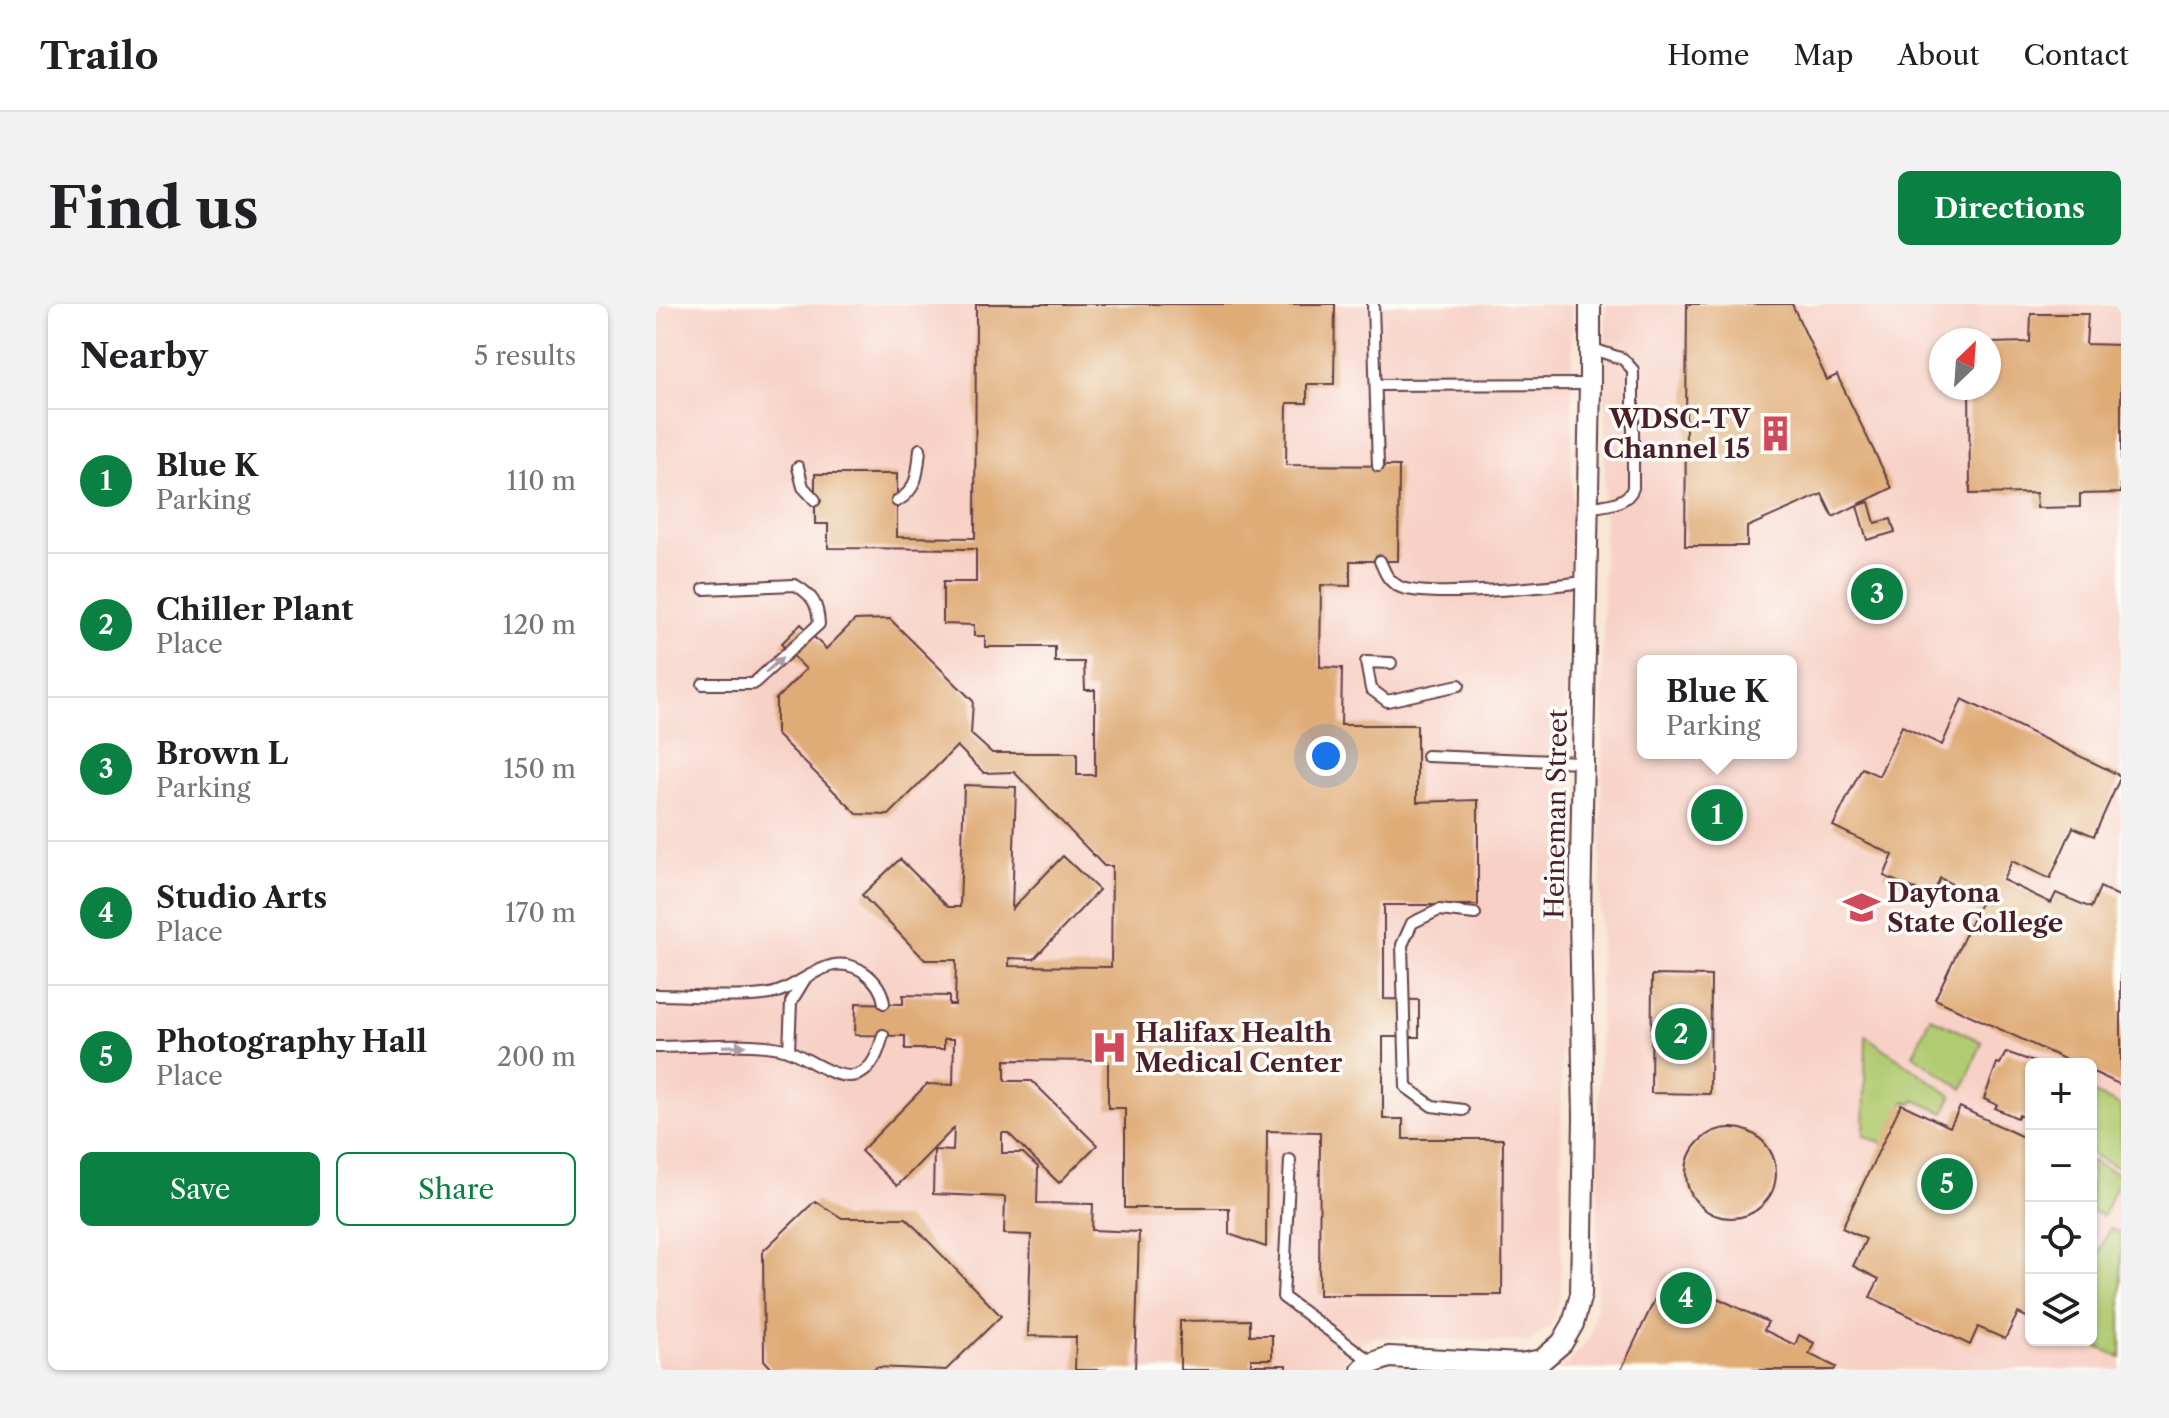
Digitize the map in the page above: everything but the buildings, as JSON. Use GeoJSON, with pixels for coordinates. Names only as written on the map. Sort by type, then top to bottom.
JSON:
{"type":"FeatureCollection","features":[{"type":"Feature","properties":{"kind":"street","name":"Heineman Street"},"geometry":{"type":"LineString","coordinates":[[1368,1366],[1389,1357],[1520,1364],[1542,1360],[1562,1343],[1573,1324],[1581,1294],[1584,1117],[1580,916],[1590,304]]}},
{"type":"Feature","properties":{"kind":"lane"},"geometry":{"type":"LineString","coordinates":[[1373,304],[1378,466]]}},
{"type":"Feature","properties":{"kind":"lane"},"geometry":{"type":"LineString","coordinates":[[1587,508],[1624,500],[1633,488],[1633,370],[1623,359],[1590,348]]}},
{"type":"Feature","properties":{"kind":"lane"},"geometry":{"type":"LineString","coordinates":[[1376,385],[1590,384]]}},
{"type":"Feature","properties":{"kind":"lane"},"geometry":{"type":"LineString","coordinates":[[897,501],[907,496],[917,479],[920,449]]}},
{"type":"Feature","properties":{"kind":"lane"},"geometry":{"type":"LineString","coordinates":[[798,467],[803,487],[815,500]]}},
{"type":"Feature","properties":{"kind":"lane"},"geometry":{"type":"LineString","coordinates":[[1380,561],[1387,578],[1400,588],[1417,591],[1515,589],[1585,582]]}},
{"type":"Feature","properties":{"kind":"lane"},"geometry":{"type":"LineString","coordinates":[[703,684],[753,684],[819,624],[818,606],[807,592],[795,585],[704,589]]}},
{"type":"Feature","properties":{"kind":"lane"},"geometry":{"type":"LineString","coordinates":[[1391,663],[1366,662],[1371,689],[1387,701],[1459,685]]}},
{"type":"Feature","properties":{"kind":"lane"},"geometry":{"type":"LineString","coordinates":[[1427,756],[1583,762]]}},
{"type":"Feature","properties":{"kind":"lane"},"geometry":{"type":"LineString","coordinates":[[1463,1110],[1432,1106],[1406,1087],[1402,945],[1412,923],[1439,910],[1475,914]]}},
{"type":"Feature","properties":{"kind":"lane"},"geometry":{"type":"LineString","coordinates":[[656,995],[762,996],[782,992],[828,965],[845,962],[873,979],[884,1003]]}},
{"type":"Feature","properties":{"kind":"lane"},"geometry":{"type":"LineString","coordinates":[[789,1051],[791,1002],[807,977]]}},
{"type":"Feature","properties":{"kind":"lane"},"geometry":{"type":"LineString","coordinates":[[656,1047],[769,1045],[838,1074],[854,1076],[865,1071],[877,1056],[883,1035]]}},
{"type":"Feature","properties":{"kind":"lane"},"geometry":{"type":"LineString","coordinates":[[1290,1160],[1283,1297],[1368,1366]]}},
{"type":"Feature","properties":{"kind":"shaded area","name":"Halifax Health Medical Center"},"geometry":{"type":"Polygon","coordinates":[[[656,304],[1572,304],[1572,500],[1562,801],[1561,1295],[1550,1326],[1528,1342],[1371,1337],[1353,1347],[1339,1370],[656,1370],[656,304]]]}},
{"type":"Feature","properties":{"kind":"shaded area","name":"Daytona State College"},"geometry":{"type":"Polygon","coordinates":[[[1606,304],[2121,304],[2121,1370],[1551,1370],[1565,1367],[1590,1338],[1597,1302],[1606,304]]]}},
{"type":"Feature","properties":{"kind":"green space"},"geometry":{"type":"Polygon","coordinates":[[[1930,1017],[1982,1042],[1963,1089],[1913,1055],[1930,1017]]]}},
{"type":"Feature","properties":{"kind":"green space"},"geometry":{"type":"Polygon","coordinates":[[[1866,1036],[1952,1096],[1944,1113],[1915,1100],[1912,1104],[1905,1101],[1884,1144],[1864,1136],[1866,1036]]]}},
{"type":"Feature","properties":{"kind":"green space"},"geometry":{"type":"Polygon","coordinates":[[[2097,1095],[2121,1106],[2121,1169],[2097,1157],[2097,1095]]]}},
{"type":"Feature","properties":{"kind":"green space"},"geometry":{"type":"Polygon","coordinates":[[[2097,1164],[2121,1175],[2103,1216],[2097,1214],[2097,1164]]]}},
{"type":"Feature","properties":{"kind":"green space"},"geometry":{"type":"Polygon","coordinates":[[[2110,1228],[2121,1234],[2121,1358],[2095,1346],[2097,1257],[2110,1228]]]}},
{"type":"Feature","properties":{"kind":"place","name":"WDSC-TV Channel 15"},"geometry":{"type":"Point","coordinates":[1776,434]}},
{"type":"Feature","properties":{"kind":"place","name":"Brown L"},"geometry":{"type":"Point","coordinates":[1877,594]}},
{"type":"Feature","properties":{"kind":"place","name":"Blue K"},"geometry":{"type":"Point","coordinates":[1717,815]}},
{"type":"Feature","properties":{"kind":"place","name":"Daytona State College"},"geometry":{"type":"Point","coordinates":[1861,908]}},
{"type":"Feature","properties":{"kind":"place","name":"Chiller Plant"},"geometry":{"type":"Point","coordinates":[1681,1034]}},
{"type":"Feature","properties":{"kind":"place","name":"Halifax Health Medical Center"},"geometry":{"type":"Point","coordinates":[1109,1048]}},
{"type":"Feature","properties":{"kind":"place","name":"Photography Hall"},"geometry":{"type":"Point","coordinates":[1947,1184]}},
{"type":"Feature","properties":{"kind":"place","name":"Studio Arts"},"geometry":{"type":"Point","coordinates":[1686,1298]}}]}
